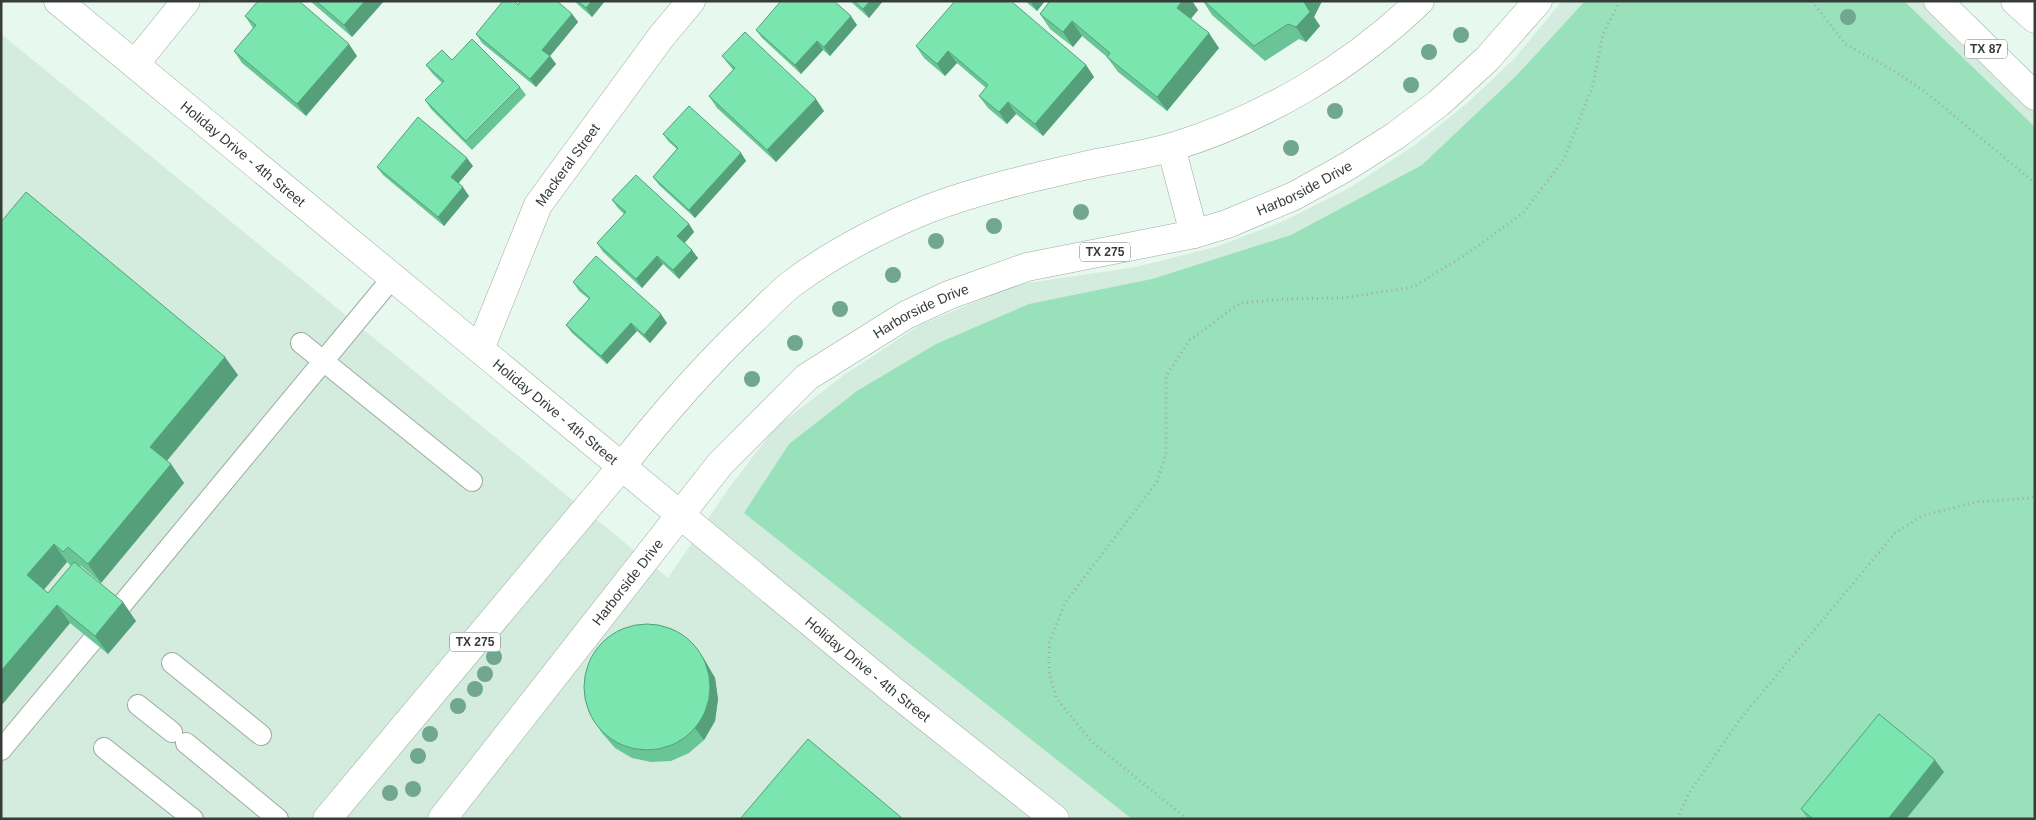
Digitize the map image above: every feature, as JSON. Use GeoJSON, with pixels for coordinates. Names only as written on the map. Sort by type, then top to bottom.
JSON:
{"type":"FeatureCollection","features":[{"type":"Feature","properties":{"kind":"main road","name":"Holiday Drive - 4th Street"},"geometry":{"type":"LineString","coordinates":[[58,1],[896,693],[1055,819]]}},
{"type":"Feature","properties":{"kind":"main road"},"geometry":{"type":"LineString","coordinates":[[134,64],[186,1]]}},
{"type":"Feature","properties":{"kind":"main road","name":"Mackeral Street"},"geometry":{"type":"LineString","coordinates":[[480,349],[538,205],[661,37],[691,1]]}},
{"type":"Feature","properties":{"kind":"main road","name":"TX 275"},"geometry":{"type":"LineString","coordinates":[[327,819],[660,418],[708,363],[793,283],[843,250],[926,210],[978,191],[1171,147],[1230,126],[1286,99],[1364,50],[1420,1]]}},
{"type":"Feature","properties":{"kind":"main road","name":"Harborside Drive"},"geometry":{"type":"LineString","coordinates":[[442,819],[682,516],[720,464],[807,377],[906,315],[949,295],[1027,267],[1194,234],[1227,224],[1294,196],[1348,166],[1395,136],[1439,103],[1480,65],[1538,1]]}},
{"type":"Feature","properties":{"kind":"main road","name":"TX 87"},"geometry":{"type":"LineString","coordinates":[[1938,1],[2035,96]]}},
{"type":"Feature","properties":{"kind":"main road"},"geometry":{"type":"LineString","coordinates":[[2015,1],[2035,19]]}},
{"type":"Feature","properties":{"kind":"main road"},"geometry":{"type":"LineString","coordinates":[[1171,147],[1194,234]]}},
{"type":"Feature","properties":{"kind":"lane"},"geometry":{"type":"LineString","coordinates":[[120,607],[393,277]]}},
{"type":"Feature","properties":{"kind":"lane"},"geometry":{"type":"LineString","coordinates":[[301,343],[472,481]]}},
{"type":"Feature","properties":{"kind":"lane"},"geometry":{"type":"LineString","coordinates":[[1,750],[92,642]]}},
{"type":"Feature","properties":{"kind":"lane"},"geometry":{"type":"LineString","coordinates":[[172,663],[261,734]]}},
{"type":"Feature","properties":{"kind":"lane"},"geometry":{"type":"LineString","coordinates":[[138,705],[278,819]]}},
{"type":"Feature","properties":{"kind":"lane"},"geometry":{"type":"LineString","coordinates":[[104,748],[193,819]]}},
{"type":"Feature","properties":{"kind":"path"},"geometry":{"type":"LineString","coordinates":[[1187,819],[1091,742],[1057,699],[1049,673],[1049,643],[1065,603],[1156,482],[1166,453],[1166,376],[1190,340],[1240,303],[1284,299],[1342,298],[1413,287],[1462,257],[1523,213],[1564,159],[1593,85],[1602,34],[1620,1]]}},
{"type":"Feature","properties":{"kind":"path"},"geometry":{"type":"LineString","coordinates":[[1812,1],[1845,44],[1891,69],[1923,90],[2035,183]]}},
{"type":"Feature","properties":{"kind":"path"},"geometry":{"type":"LineString","coordinates":[[1677,819],[1689,793],[1741,718],[1895,534],[1922,516],[1974,502],[2030,498],[2035,495]]}},
{"type":"Feature","properties":{"kind":"shaded area"},"geometry":{"type":"Polygon","coordinates":[[[1562,1],[1920,1],[2035,110],[2035,819],[1,819],[1,34],[668,578],[729,488],[775,428],[844,375],[920,325],[1015,285],[1136,267],[1216,247],[1286,220],[1351,187],[1415,145],[1465,105],[1514,59],[1562,1]]]}},
{"type":"Feature","properties":{"kind":"green space"},"geometry":{"type":"Polygon","coordinates":[[[1585,1],[1904,1],[2035,127],[2035,819],[1132,819],[744,513],[789,444],[857,391],[936,344],[1029,304],[1152,279],[1291,235],[1422,165],[1517,75],[1585,1]]]}},
{"type":"Feature","properties":{"kind":"building"},"geometry":{"type":"Polygon","coordinates":[[[258,1],[299,1],[349,44],[297,104],[234,51],[256,25],[245,16],[258,1]]]}},
{"type":"Feature","properties":{"kind":"building"},"geometry":{"type":"Polygon","coordinates":[[[316,1],[365,1],[344,25],[316,1]]]}},
{"type":"Feature","properties":{"kind":"building"},"geometry":{"type":"Polygon","coordinates":[[[503,1],[514,1],[518,5],[520,1],[557,1],[572,14],[542,50],[550,56],[530,79],[476,34],[503,1]]]}},
{"type":"Feature","properties":{"kind":"building"},"geometry":{"type":"Polygon","coordinates":[[[578,1],[592,1],[586,8],[578,1]]]}},
{"type":"Feature","properties":{"kind":"building"},"geometry":{"type":"Polygon","coordinates":[[[781,1],[834,1],[851,16],[824,47],[817,41],[795,65],[756,30],[781,1]]]}},
{"type":"Feature","properties":{"kind":"building"},"geometry":{"type":"Polygon","coordinates":[[[854,1],[870,1],[863,9],[854,1]]]}},
{"type":"Feature","properties":{"kind":"building"},"geometry":{"type":"Polygon","coordinates":[[[955,1],[1011,1],[1086,65],[1035,124],[1008,102],[999,112],[979,96],[988,85],[948,51],[937,64],[916,46],[955,1]]]}},
{"type":"Feature","properties":{"kind":"building"},"geometry":{"type":"Polygon","coordinates":[[[1050,1],[1182,1],[1177,8],[1209,33],[1157,97],[1107,57],[1110,53],[1072,21],[1063,32],[1040,14],[1050,1]]]}},
{"type":"Feature","properties":{"kind":"building"},"geometry":{"type":"Polygon","coordinates":[[[1204,1],[1304,1],[1310,12],[1296,27],[1288,24],[1254,46],[1204,1]]]}},
{"type":"Feature","properties":{"kind":"building"},"geometry":{"type":"Polygon","coordinates":[[[745,32],[816,99],[767,150],[709,96],[735,68],[722,56],[745,32]]]}},
{"type":"Feature","properties":{"kind":"building"},"geometry":{"type":"Polygon","coordinates":[[[472,39],[520,87],[466,141],[425,100],[444,81],[426,65],[442,50],[452,60],[472,39]]]}},
{"type":"Feature","properties":{"kind":"building"},"geometry":{"type":"Polygon","coordinates":[[[689,106],[741,153],[689,210],[653,177],[678,148],[663,134],[689,106]]]}},
{"type":"Feature","properties":{"kind":"building"},"geometry":{"type":"Polygon","coordinates":[[[418,117],[467,158],[451,177],[463,187],[438,217],[377,167],[418,117]]]}},
{"type":"Feature","properties":{"kind":"building"},"geometry":{"type":"Polygon","coordinates":[[[636,175],[689,224],[677,236],[692,250],[673,270],[657,256],[636,279],[597,243],[626,212],[612,200],[636,175]]]}},
{"type":"Feature","properties":{"kind":"building"},"geometry":{"type":"Polygon","coordinates":[[[26,192],[225,357],[150,447],[171,464],[88,564],[68,547],[63,552],[54,544],[27,575],[48,593],[74,562],[123,602],[95,636],[57,605],[1,671],[1,222],[26,192]]]}},
{"type":"Feature","properties":{"kind":"building"},"geometry":{"type":"Polygon","coordinates":[[[596,256],[661,314],[644,335],[631,323],[601,356],[566,325],[590,298],[573,282],[596,256]]]}},
{"type":"Feature","properties":{"kind":"building"},"geometry":{"type":"Polygon","coordinates":[[[647,624],[671,629],[691,643],[705,663],[710,687],[705,711],[691,731],[671,745],[647,750],[623,745],[603,731],[589,711],[584,687],[589,663],[603,643],[623,629],[647,624]]]}},
{"type":"Feature","properties":{"kind":"building"},"geometry":{"type":"Polygon","coordinates":[[[1879,714],[1935,760],[1888,819],[1813,819],[1801,809],[1879,714]]]}},
{"type":"Feature","properties":{"kind":"building"},"geometry":{"type":"Polygon","coordinates":[[[808,739],[903,819],[740,819],[808,739]]]}}]}
